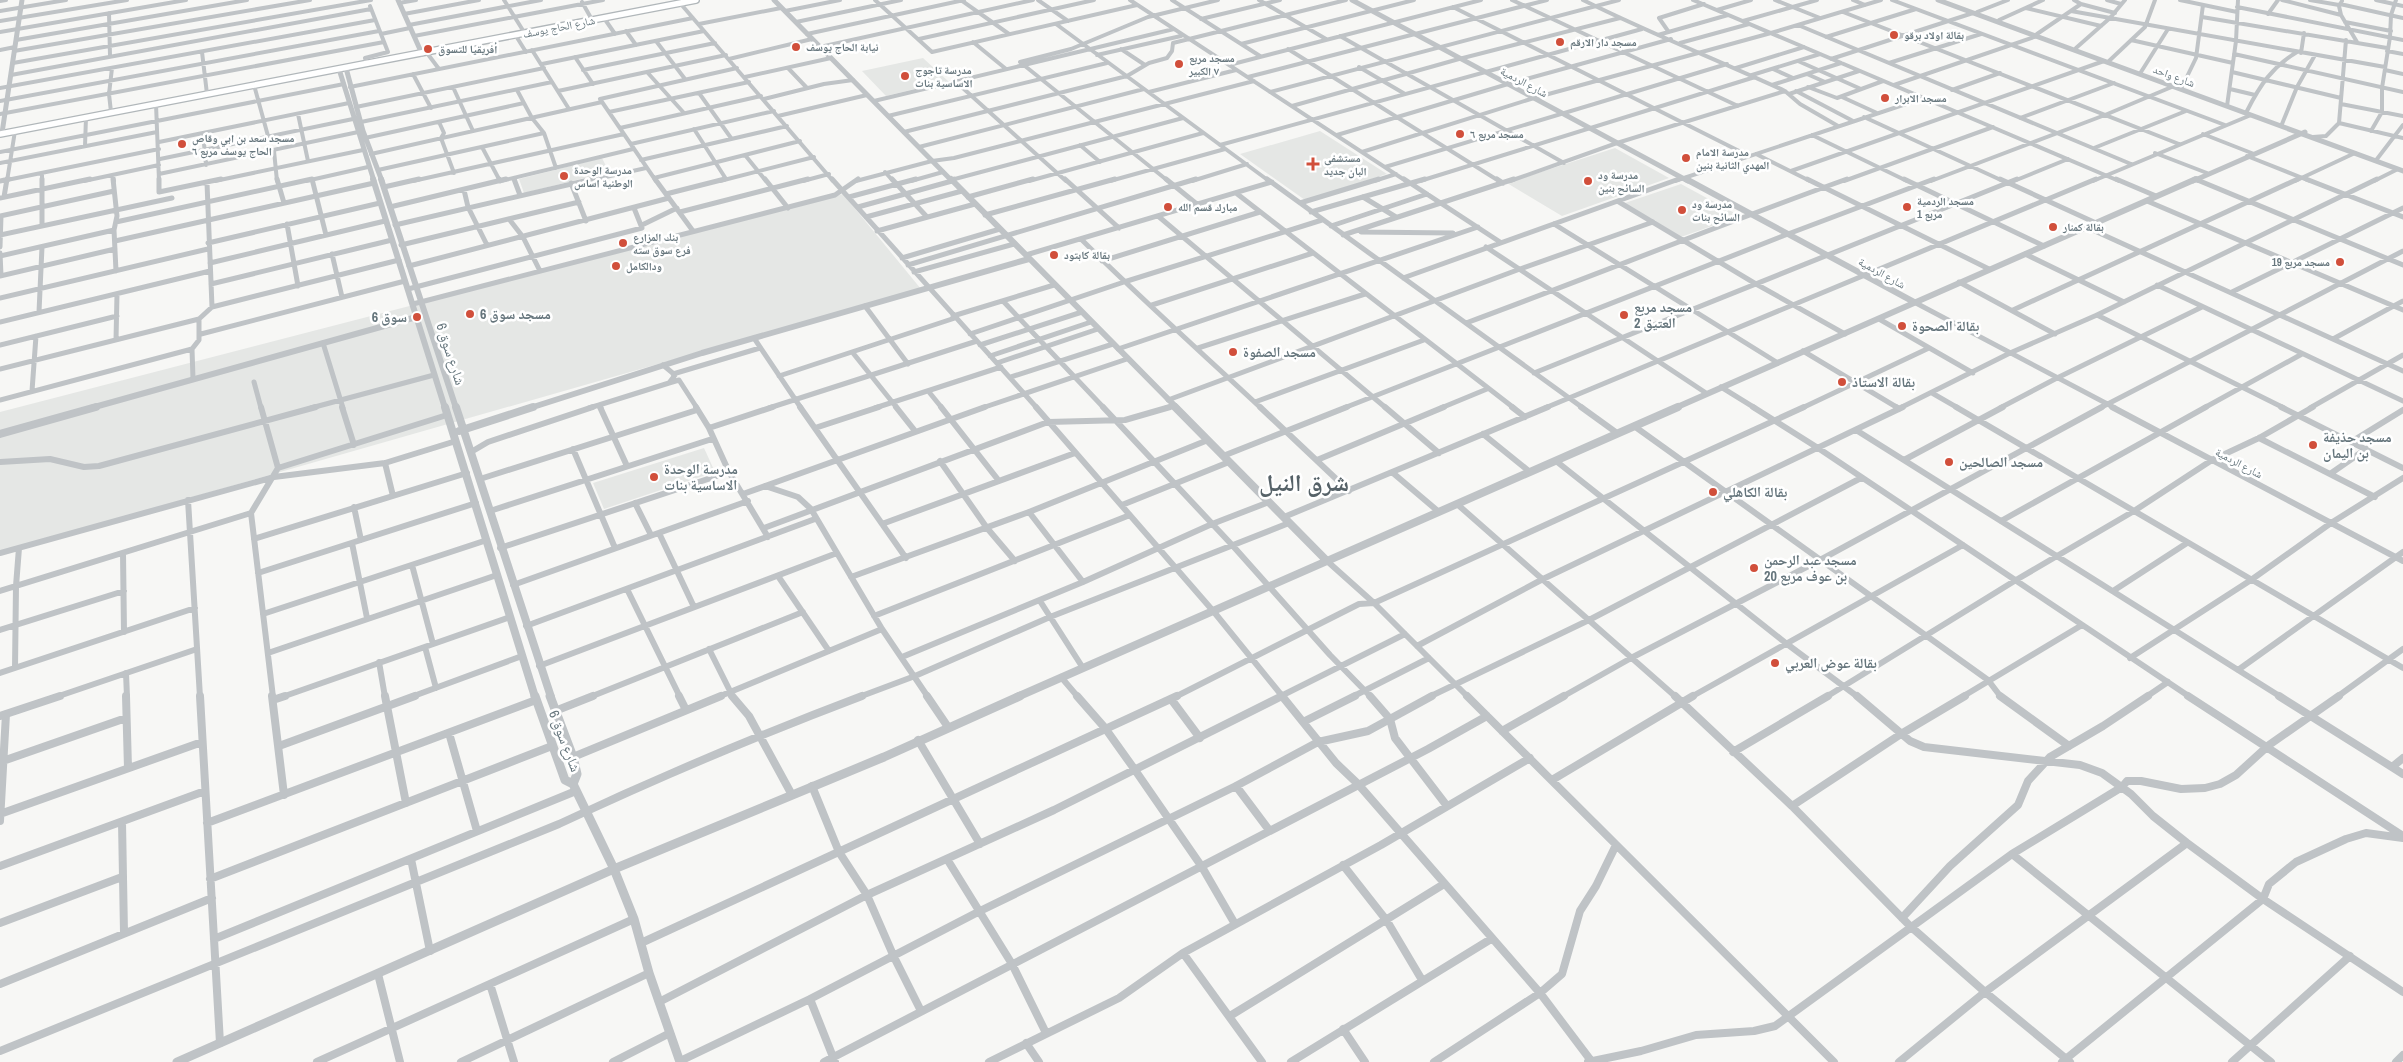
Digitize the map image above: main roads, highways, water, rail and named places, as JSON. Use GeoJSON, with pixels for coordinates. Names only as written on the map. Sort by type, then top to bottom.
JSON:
{"type":"FeatureCollection","features":[{"type":"Feature","properties":{"kind":"main road","name":"شارع الحاج يوسف"},"geometry":{"type":"LineString","coordinates":[[424,53],[516,36],[687,0]]}},
{"type":"Feature","properties":{"kind":"main road","name":"شارع الحاج يوسف"},"geometry":{"type":"LineString","coordinates":[[424,53],[591,18],[696,0]]}},
{"type":"Feature","properties":{"kind":"main road"},"geometry":{"type":"LineString","coordinates":[[1,134],[424,53]]}},
{"type":"Feature","properties":{"kind":"place","name":"بقالة اولاد برقو"},"geometry":{"type":"Point","coordinates":[1894,35]}},
{"type":"Feature","properties":{"kind":"place","name":"مسجد دار الارقم"},"geometry":{"type":"Point","coordinates":[1560,42]}},
{"type":"Feature","properties":{"kind":"place","name":"نيابة الحاج يوسف"},"geometry":{"type":"Point","coordinates":[796,47]}},
{"type":"Feature","properties":{"kind":"place","name":"أفريقيا للتسوق"},"geometry":{"type":"Point","coordinates":[428,49]}},
{"type":"Feature","properties":{"kind":"place","name":"مسجد مربع ٧ الكبير"},"geometry":{"type":"Point","coordinates":[1179,64]}},
{"type":"Feature","properties":{"kind":"place","name":"مدرسة تاجوج الاساسية بنات"},"geometry":{"type":"Point","coordinates":[905,76]}},
{"type":"Feature","properties":{"kind":"place","name":"مسجد الابرار"},"geometry":{"type":"Point","coordinates":[1885,98]}},
{"type":"Feature","properties":{"kind":"place","name":"مسجد مربع ٦"},"geometry":{"type":"Point","coordinates":[1460,134]}},
{"type":"Feature","properties":{"kind":"place","name":"مسجد سعد بن ابي وقاص الحاج يوسف مربع ٦"},"geometry":{"type":"Point","coordinates":[182,144]}},
{"type":"Feature","properties":{"kind":"place","name":"مدرسة الامام المهدي الثانية بنين"},"geometry":{"type":"Point","coordinates":[1686,158]}},
{"type":"Feature","properties":{"kind":"place","name":"مستشفى البان جديد"},"geometry":{"type":"Point","coordinates":[1313,164]}},
{"type":"Feature","properties":{"kind":"place","name":"مدرسة الوحدة الوطنية اساس"},"geometry":{"type":"Point","coordinates":[564,176]}},
{"type":"Feature","properties":{"kind":"place","name":"مدرسة ود السائح بنين"},"geometry":{"type":"Point","coordinates":[1588,181]}},
{"type":"Feature","properties":{"kind":"place","name":"مبارك قسم الله"},"geometry":{"type":"Point","coordinates":[1168,207]}},
{"type":"Feature","properties":{"kind":"place","name":"مسجد الردمية مربع 1"},"geometry":{"type":"Point","coordinates":[1907,207]}},
{"type":"Feature","properties":{"kind":"place","name":"مدرسة ود السائح بنات"},"geometry":{"type":"Point","coordinates":[1682,210]}},
{"type":"Feature","properties":{"kind":"place","name":"بقالة كمنار"},"geometry":{"type":"Point","coordinates":[2053,227]}},
{"type":"Feature","properties":{"kind":"place","name":"بنك المزارع فرع سوق سته"},"geometry":{"type":"Point","coordinates":[623,243]}},
{"type":"Feature","properties":{"kind":"place","name":"بقالة كابتود"},"geometry":{"type":"Point","coordinates":[1054,255]}},
{"type":"Feature","properties":{"kind":"place","name":"مسجد مربع 19"},"geometry":{"type":"Point","coordinates":[2340,262]}},
{"type":"Feature","properties":{"kind":"place","name":"ودالكامل"},"geometry":{"type":"Point","coordinates":[616,266]}},
{"type":"Feature","properties":{"kind":"place","name":"مسجد سوق 6"},"geometry":{"type":"Point","coordinates":[470,314]}},
{"type":"Feature","properties":{"kind":"place","name":"مسجد مربع 2 العتيق"},"geometry":{"type":"Point","coordinates":[1624,315]}},
{"type":"Feature","properties":{"kind":"place","name":"سوق 6"},"geometry":{"type":"Point","coordinates":[417,317]}},
{"type":"Feature","properties":{"kind":"place","name":"بقالة الصحوة"},"geometry":{"type":"Point","coordinates":[1902,326]}},
{"type":"Feature","properties":{"kind":"place","name":"مسجد الصفوة"},"geometry":{"type":"Point","coordinates":[1233,352]}},
{"type":"Feature","properties":{"kind":"place","name":"بقالة الاستاذ"},"geometry":{"type":"Point","coordinates":[1842,382]}},
{"type":"Feature","properties":{"kind":"place","name":"مسجد حذيفة بن اليمان"},"geometry":{"type":"Point","coordinates":[2313,445]}},
{"type":"Feature","properties":{"kind":"place","name":"مسجد الصالحين"},"geometry":{"type":"Point","coordinates":[1949,462]}},
{"type":"Feature","properties":{"kind":"place","name":"مدرسة الوحدة الاساسية بنات"},"geometry":{"type":"Point","coordinates":[654,477]}},
{"type":"Feature","properties":{"kind":"place","name":"بقالة الكاهلي"},"geometry":{"type":"Point","coordinates":[1713,492]}},
{"type":"Feature","properties":{"kind":"place","name":"مسجد عبد الرحمن بن عوف مربع 20"},"geometry":{"type":"Point","coordinates":[1754,568]}},
{"type":"Feature","properties":{"kind":"place","name":"بقالة عوض العربي"},"geometry":{"type":"Point","coordinates":[1775,663]}},
{"type":"Feature","properties":{"kind":"district","name":"شرق النيل"},"geometry":{"type":"Point","coordinates":[1304,483]}}]}
